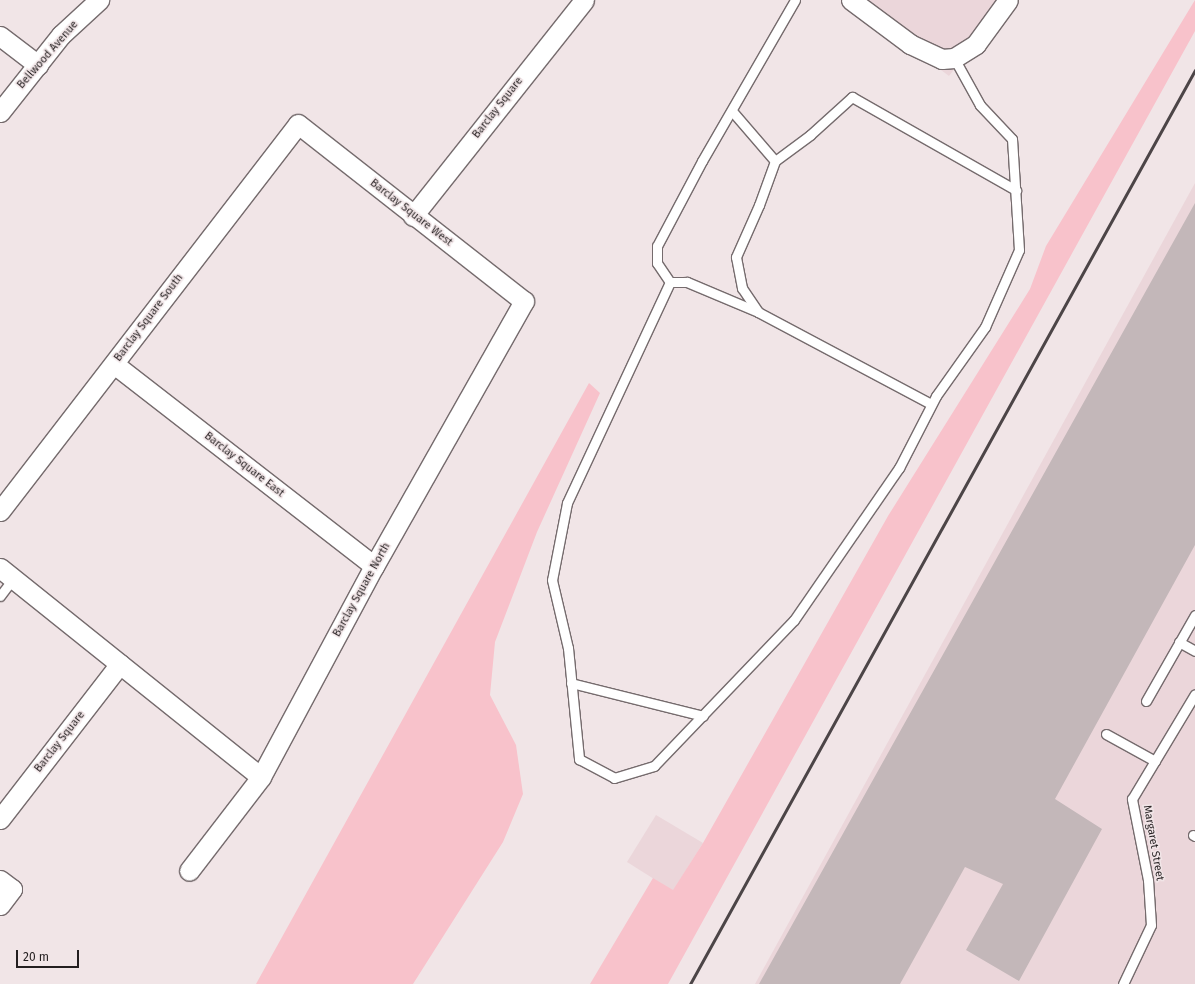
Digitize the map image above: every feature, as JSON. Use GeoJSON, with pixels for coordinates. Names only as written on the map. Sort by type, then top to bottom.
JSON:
{"type":"FeatureCollection","features":[{"type":"Feature","properties":{"kind":"street","name":"Bellwood Avenue"},"geometry":{"type":"LineString","coordinates":[[0,112],[62,36],[99,0]]}},
{"type":"Feature","properties":{"kind":"street","name":"Barclay Square"},"geometry":{"type":"LineString","coordinates":[[413,216],[584,0]]}},
{"type":"Feature","properties":{"kind":"street"},"geometry":{"type":"LineString","coordinates":[[851,0],[910,44],[931,55],[954,58],[976,44],[1008,0]]}},
{"type":"Feature","properties":{"kind":"street"},"geometry":{"type":"LineString","coordinates":[[0,36],[38,66]]}},
{"type":"Feature","properties":{"kind":"street","name":"Barclay Square West"},"geometry":{"type":"LineString","coordinates":[[298,124],[413,216],[524,301]]}},
{"type":"Feature","properties":{"kind":"street","name":"Barclay Square South"},"geometry":{"type":"LineString","coordinates":[[0,511],[298,124]]}},
{"type":"Feature","properties":{"kind":"street","name":"Barclay Square North"},"geometry":{"type":"LineString","coordinates":[[189,871],[261,777],[374,566],[524,301]]}},
{"type":"Feature","properties":{"kind":"street","name":"Barclay Square East"},"geometry":{"type":"LineString","coordinates":[[114,364],[374,566]]}},
{"type":"Feature","properties":{"kind":"street"},"geometry":{"type":"LineString","coordinates":[[7,574],[261,777]]}},
{"type":"Feature","properties":{"kind":"street","name":"Barclay Square"},"geometry":{"type":"LineString","coordinates":[[0,819],[120,664]]}},
{"type":"Feature","properties":{"kind":"street"},"geometry":{"type":"LineString","coordinates":[[0,905],[6,884]]}},
{"type":"Feature","properties":{"kind":"lane"},"geometry":{"type":"LineString","coordinates":[[670,282],[657,263],[657,246],[796,0]]}},
{"type":"Feature","properties":{"kind":"lane"},"geometry":{"type":"LineString","coordinates":[[670,282],[567,503],[552,580],[568,648],[580,759],[614,778],[654,766],[794,620],[899,468],[932,404],[985,327],[1019,250],[1012,139],[980,105],[954,58]]}},
{"type":"Feature","properties":{"kind":"lane"},"geometry":{"type":"LineString","coordinates":[[758,312],[742,288],[736,256],[759,205],[775,161],[810,135],[852,97],[1016,190]]}},
{"type":"Feature","properties":{"kind":"lane"},"geometry":{"type":"LineString","coordinates":[[732,111],[775,161]]}},
{"type":"Feature","properties":{"kind":"lane"},"geometry":{"type":"LineString","coordinates":[[670,282],[687,282],[758,312],[932,404]]}},
{"type":"Feature","properties":{"kind":"lane"},"geometry":{"type":"LineString","coordinates":[[0,596],[7,574]]}},
{"type":"Feature","properties":{"kind":"lane"},"geometry":{"type":"LineString","coordinates":[[1146,701],[1195,615]]}},
{"type":"Feature","properties":{"kind":"lane"},"geometry":{"type":"LineString","coordinates":[[1180,642],[1195,651]]}},
{"type":"Feature","properties":{"kind":"lane"},"geometry":{"type":"LineString","coordinates":[[571,683],[703,716]]}},
{"type":"Feature","properties":{"kind":"lane","name":"Margaret Street"},"geometry":{"type":"LineString","coordinates":[[1123,984],[1151,925],[1148,880],[1132,799],[1195,694]]}},
{"type":"Feature","properties":{"kind":"lane"},"geometry":{"type":"LineString","coordinates":[[1106,734],[1155,762]]}},
{"type":"Feature","properties":{"kind":"shaded area"},"geometry":{"type":"Polygon","coordinates":[[[847,0],[1008,0],[949,76],[847,0]]]}},
{"type":"Feature","properties":{"kind":"shaded area"},"geometry":{"type":"Polygon","coordinates":[[[1195,0],[1195,31],[668,984],[590,984],[653,878],[673,890],[703,843],[888,516],[1030,289],[1046,246],[1195,0]]]}},
{"type":"Feature","properties":{"kind":"shaded area"},"geometry":{"type":"Polygon","coordinates":[[[1195,183],[1195,984],[755,984],[1195,183]]]}},
{"type":"Feature","properties":{"kind":"shaded area"},"geometry":{"type":"Polygon","coordinates":[[[589,383],[600,393],[537,532],[495,642],[490,695],[516,745],[523,794],[503,842],[413,984],[256,984],[589,383]]]}},
{"type":"Feature","properties":{"kind":"shaded area"},"geometry":{"type":"Polygon","coordinates":[[[656,815],[703,843],[673,891],[627,862],[656,815]]]}},
{"type":"Feature","properties":{"kind":"building"},"geometry":{"type":"Polygon","coordinates":[[[1195,203],[1195,545],[1055,799],[1102,829],[1019,981],[966,950],[1003,884],[965,867],[900,984],[759,984],[1195,203]]]}},
{"type":"Feature","properties":{"kind":"railway"},"geometry":{"type":"LineString","coordinates":[[690,984],[1195,70]]}}]}
